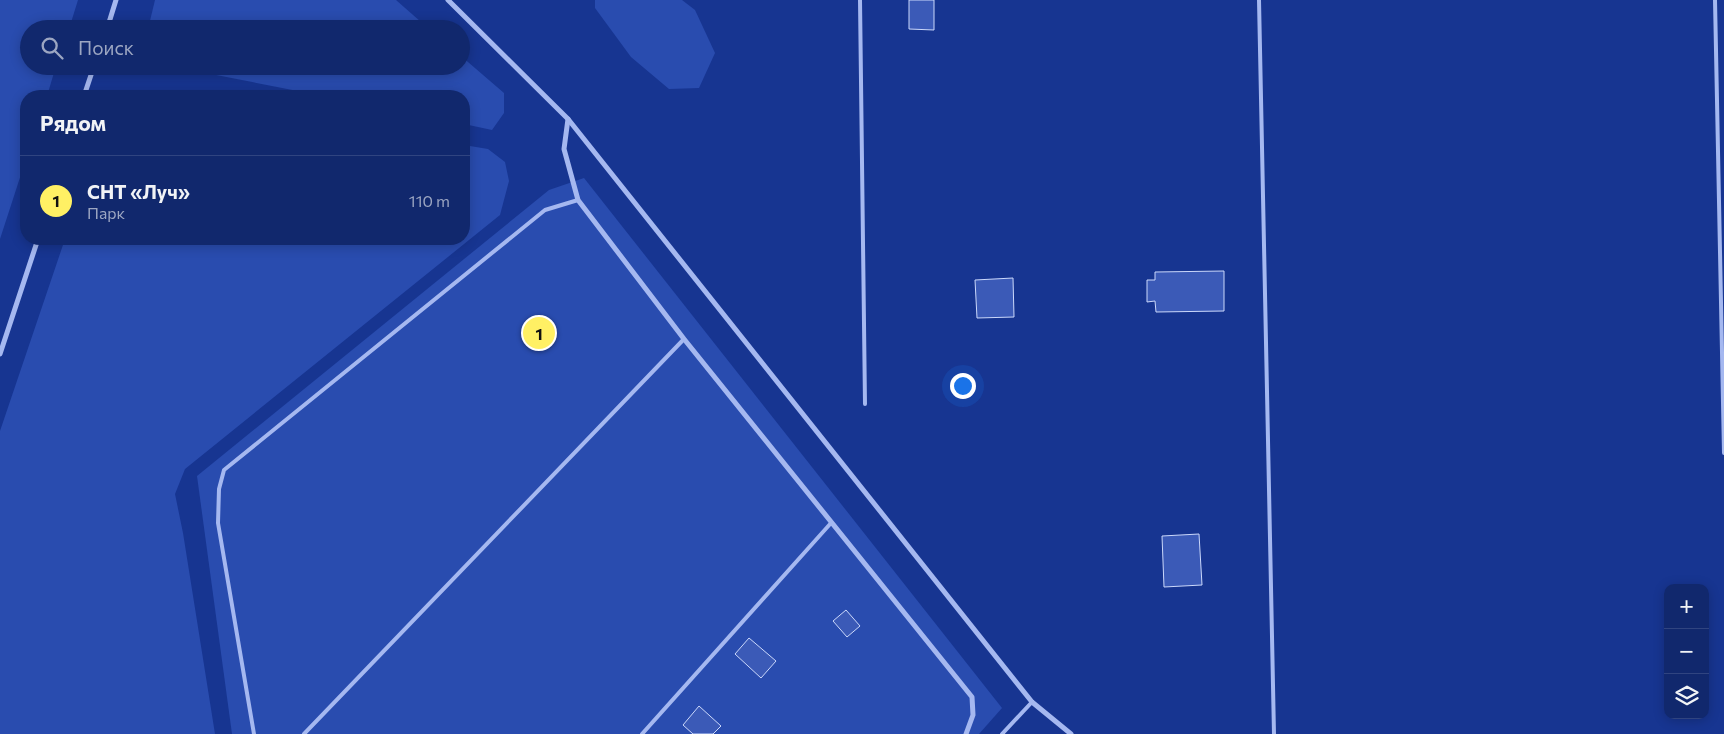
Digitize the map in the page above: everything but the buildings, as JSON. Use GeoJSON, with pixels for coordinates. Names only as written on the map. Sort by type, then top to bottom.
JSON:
{"type":"FeatureCollection","features":[{"type":"Feature","properties":{"kind":"street"},"geometry":{"type":"LineString","coordinates":[[110,20],[116,0]]}},
{"type":"Feature","properties":{"kind":"street"},"geometry":{"type":"LineString","coordinates":[[448,0],[468,20]]}},
{"type":"Feature","properties":{"kind":"street"},"geometry":{"type":"LineString","coordinates":[[470,22],[568,119],[1032,702],[1071,734]]}},
{"type":"Feature","properties":{"kind":"street"},"geometry":{"type":"LineString","coordinates":[[86,90],[91,75]]}},
{"type":"Feature","properties":{"kind":"street"},"geometry":{"type":"LineString","coordinates":[[568,119],[564,149],[578,200],[684,340],[972,697],[973,715],[966,734]]}},
{"type":"Feature","properties":{"kind":"street"},"geometry":{"type":"LineString","coordinates":[[0,354],[36,245]]}},
{"type":"Feature","properties":{"kind":"lane"},"geometry":{"type":"LineString","coordinates":[[860,0],[865,404]]}},
{"type":"Feature","properties":{"kind":"lane"},"geometry":{"type":"LineString","coordinates":[[1259,0],[1274,734]]}},
{"type":"Feature","properties":{"kind":"lane"},"geometry":{"type":"LineString","coordinates":[[1716,0],[1724,453]]}},
{"type":"Feature","properties":{"kind":"lane"},"geometry":{"type":"LineString","coordinates":[[254,734],[218,523],[219,489],[224,470],[545,210],[578,200]]}},
{"type":"Feature","properties":{"kind":"lane"},"geometry":{"type":"LineString","coordinates":[[304,734],[684,340]]}},
{"type":"Feature","properties":{"kind":"lane"},"geometry":{"type":"LineString","coordinates":[[642,734],[831,523]]}},
{"type":"Feature","properties":{"kind":"lane"},"geometry":{"type":"LineString","coordinates":[[1002,734],[1032,702]]}},
{"type":"Feature","properties":{"kind":"shaded area"},"geometry":{"type":"Polygon","coordinates":[[[0,0],[78,0],[72,20],[20,20],[20,75],[53,75],[49,90],[20,90],[20,177],[0,239],[0,0]]]}},
{"type":"Feature","properties":{"kind":"shaded area"},"geometry":{"type":"Polygon","coordinates":[[[155,0],[396,0],[419,20],[150,20],[155,0]]]}},
{"type":"Feature","properties":{"kind":"shaded area"},"geometry":{"type":"Polygon","coordinates":[[[595,0],[682,0],[695,10],[715,53],[699,88],[669,89],[631,57],[595,8],[595,0]]]}},
{"type":"Feature","properties":{"kind":"shaded area"},"geometry":{"type":"Polygon","coordinates":[[[470,64],[504,93],[504,113],[492,130],[470,125],[470,90],[292,90],[216,75],[470,75],[470,64]]]}},
{"type":"Feature","properties":{"kind":"shaded area"},"geometry":{"type":"Polygon","coordinates":[[[470,146],[488,149],[505,162],[509,181],[500,215],[470,239],[470,146]]]}},
{"type":"Feature","properties":{"kind":"shaded area"},"geometry":{"type":"Polygon","coordinates":[[[584,178],[1002,708],[979,734],[232,734],[197,476],[549,190],[584,178]]]}},
{"type":"Feature","properties":{"kind":"shaded area"},"geometry":{"type":"Polygon","coordinates":[[[63,245],[463,245],[185,469],[175,494],[215,734],[0,734],[0,431],[63,245]]]}},
{"type":"Feature","properties":{"kind":"place","name":"СНТ «Луч»"},"geometry":{"type":"Point","coordinates":[539,333]}}]}
